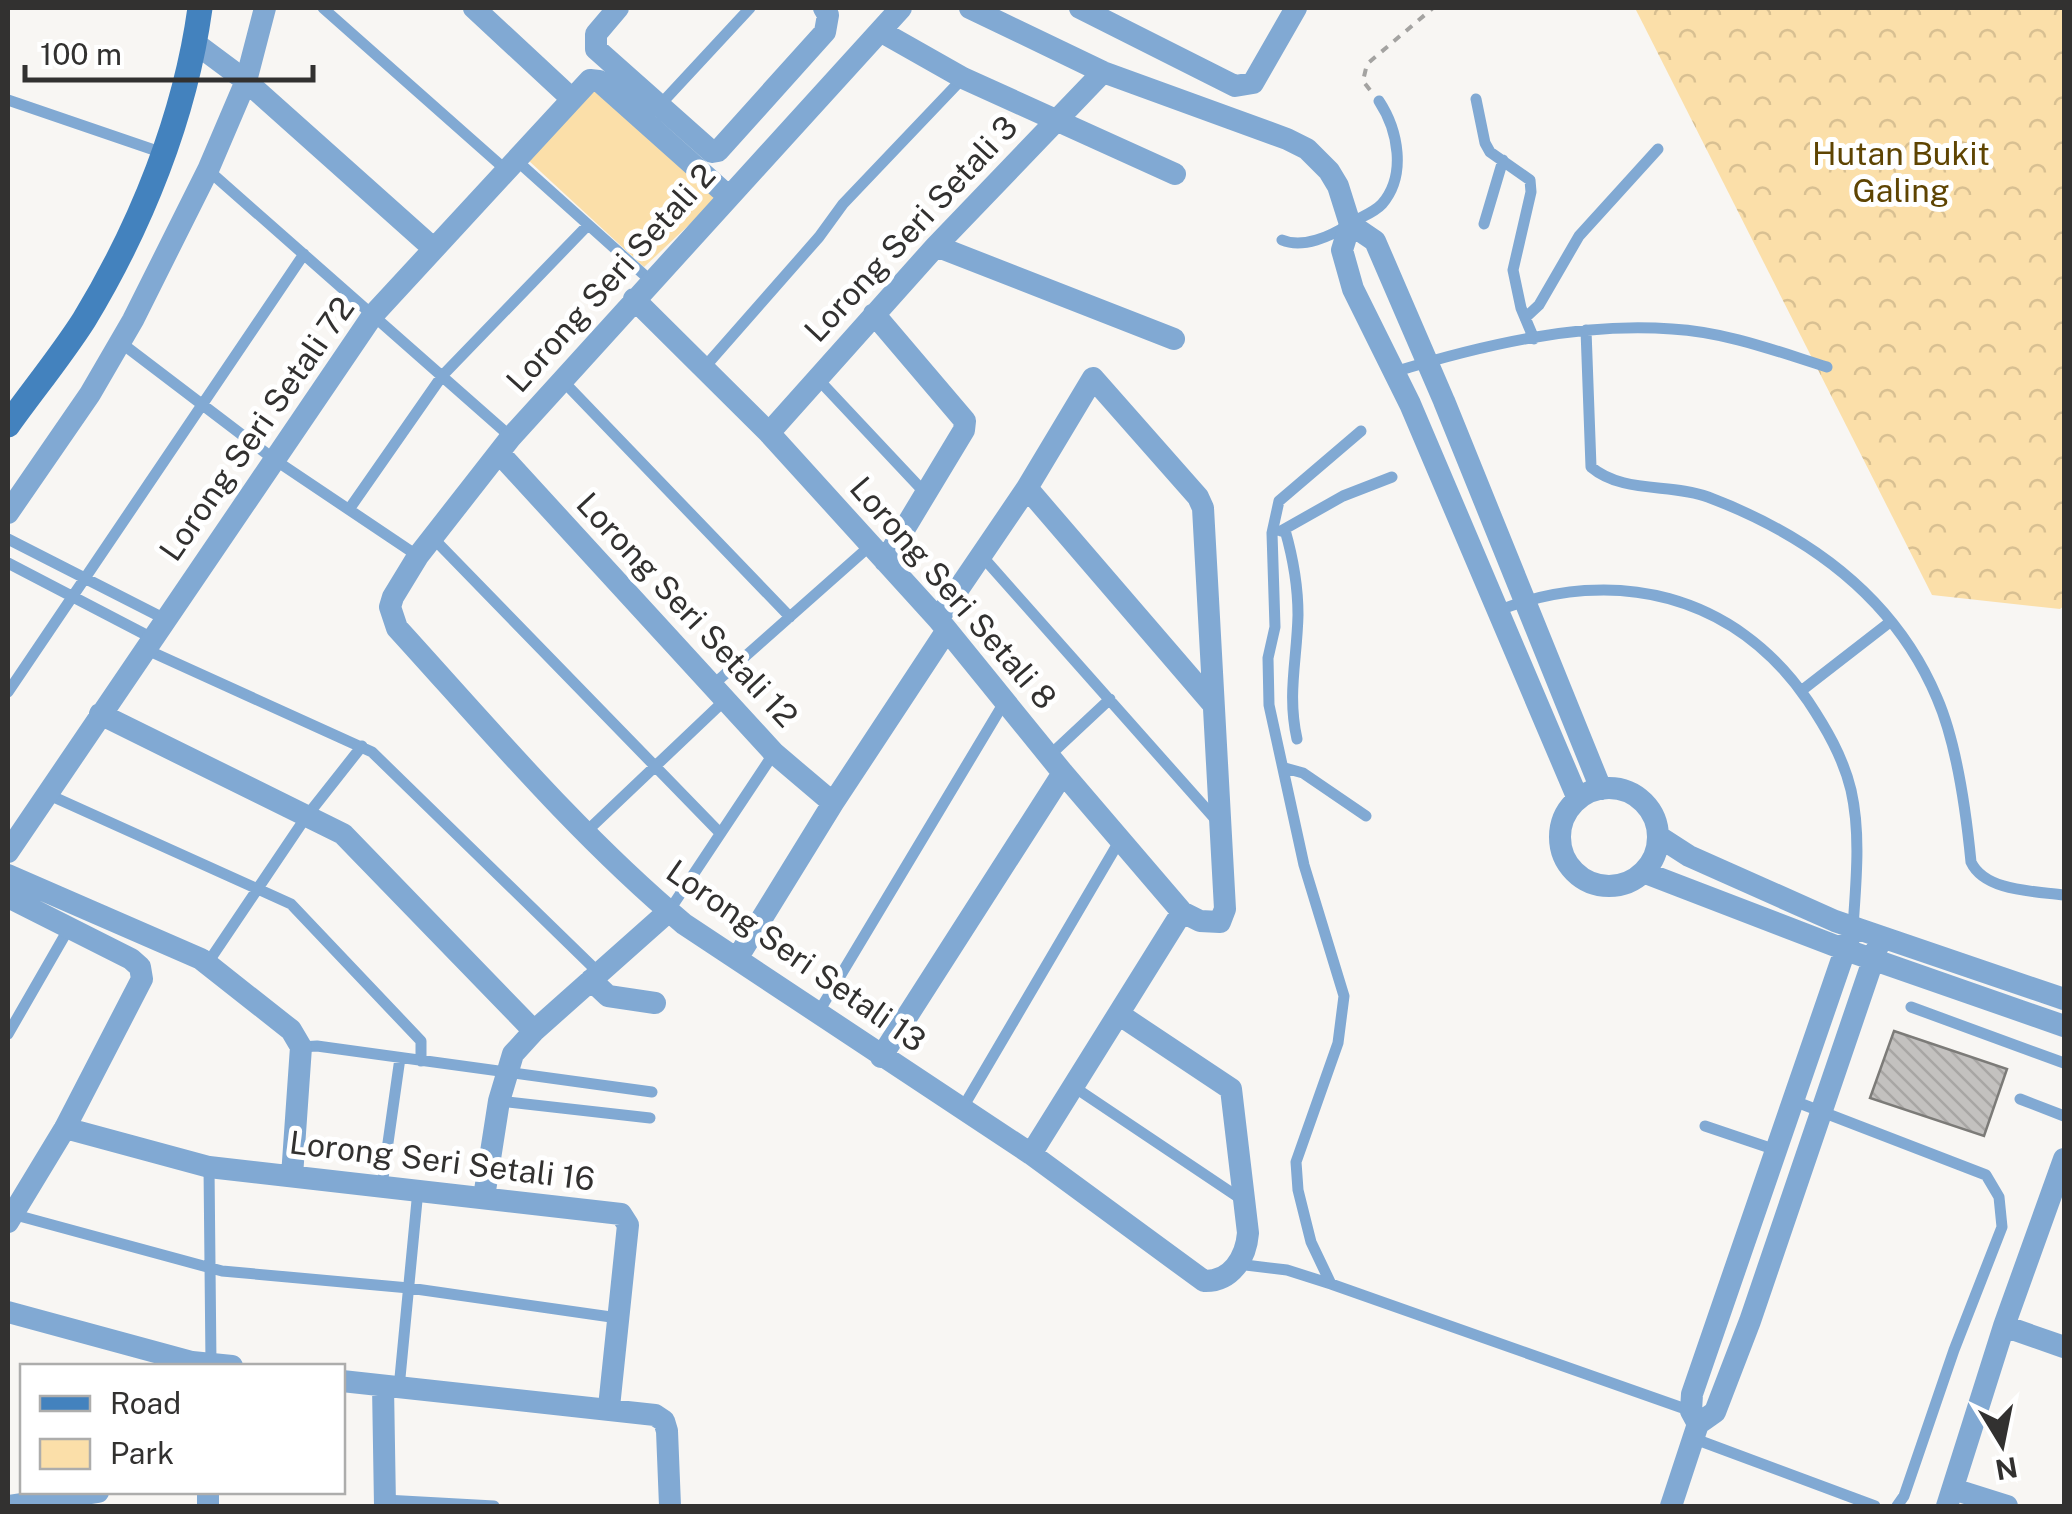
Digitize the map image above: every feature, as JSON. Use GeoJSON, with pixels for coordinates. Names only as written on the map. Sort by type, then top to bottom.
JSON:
{"type":"FeatureCollection","features":[{"type":"Feature","properties":{"kind":"street"},"geometry":{"type":"LineString","coordinates":[[8,425],[83,322],[131,234],[162,153],[195,43],[200,8]]}},
{"type":"Feature","properties":{"kind":"street"},"geometry":{"type":"LineString","coordinates":[[8,513],[90,394],[208,170],[246,81],[265,8]]}},
{"type":"Feature","properties":{"kind":"street"},"geometry":{"type":"LineString","coordinates":[[474,8],[572,99]]}},
{"type":"Feature","properties":{"kind":"street"},"geometry":{"type":"LineString","coordinates":[[618,8],[596,34],[596,49],[712,152],[718,151],[825,32],[828,14],[824,8]]}},
{"type":"Feature","properties":{"kind":"street","name":"Lorong Seri Setali 2"},"geometry":{"type":"LineString","coordinates":[[390,607],[426,547],[506,445],[901,8]]}},
{"type":"Feature","properties":{"kind":"street"},"geometry":{"type":"LineString","coordinates":[[970,8],[1005,14],[1103,72],[1307,150],[1329,171],[1350,224],[1342,250],[1353,289],[1394,372],[1578,799]]}},
{"type":"Feature","properties":{"kind":"street"},"geometry":{"type":"LineString","coordinates":[[1080,8],[1235,86],[1253,83],[1289,10]]}},
{"type":"Feature","properties":{"kind":"street"},"geometry":{"type":"LineString","coordinates":[[880,31],[963,78],[1175,174]]}},
{"type":"Feature","properties":{"kind":"street"},"geometry":{"type":"LineString","coordinates":[[195,43],[246,81],[434,249]]}},
{"type":"Feature","properties":{"kind":"street","name":"Lorong Seri Setali 3"},"geometry":{"type":"LineString","coordinates":[[769,432],[936,246],[1103,72]]}},
{"type":"Feature","properties":{"kind":"street","name":"Lorong Seri Setali 72"},"geometry":{"type":"LineString","coordinates":[[8,852],[374,315],[590,80],[599,81],[728,196]]}},
{"type":"Feature","properties":{"kind":"street"},"geometry":{"type":"LineString","coordinates":[[755,109],[785,134]]}},
{"type":"Feature","properties":{"kind":"street"},"geometry":{"type":"LineString","coordinates":[[1350,224],[1375,241],[1601,789]]}},
{"type":"Feature","properties":{"kind":"street"},"geometry":{"type":"LineString","coordinates":[[936,246],[1174,339]]}},
{"type":"Feature","properties":{"kind":"street","name":"Lorong Seri Setali 8"},"geometry":{"type":"LineString","coordinates":[[634,299],[769,432],[878,553],[1182,912]]}},
{"type":"Feature","properties":{"kind":"street"},"geometry":{"type":"LineString","coordinates":[[874,314],[965,421],[964,430],[926,494],[878,553]]}},
{"type":"Feature","properties":{"kind":"street"},"geometry":{"type":"LineString","coordinates":[[738,957],[942,625],[980,554],[1027,488],[1093,378],[1198,497],[1203,508],[1225,909],[1220,922],[1200,921],[1182,912],[1031,1154]]}},
{"type":"Feature","properties":{"kind":"street","name":"Lorong Seri Setali 12"},"geometry":{"type":"LineString","coordinates":[[506,445],[774,753],[833,803]]}},
{"type":"Feature","properties":{"kind":"street"},"geometry":{"type":"LineString","coordinates":[[1027,488],[1212,703]]}},
{"type":"Feature","properties":{"kind":"street","name":"Lorong Seri Setali 13"},"geometry":{"type":"LineString","coordinates":[[390,607],[397,628],[632,879],[668,911],[1031,1154],[1204,1281],[1232,1270]]}},
{"type":"Feature","properties":{"kind":"street"},"geometry":{"type":"LineString","coordinates":[[100,714],[343,834],[534,1031]]}},
{"type":"Feature","properties":{"kind":"street"},"geometry":{"type":"LineString","coordinates":[[881,1057],[1056,765]]}},
{"type":"Feature","properties":{"kind":"street"},"geometry":{"type":"LineString","coordinates":[[1601,789],[1618,789],[1634,794],[1655,819],[1658,836],[1652,862],[1630,882],[1599,885],[1572,870],[1560,841],[1567,811],[1578,799],[1601,789]]}},
{"type":"Feature","properties":{"kind":"street"},"geometry":{"type":"LineString","coordinates":[[1658,836],[1689,856],[1850,938]]}},
{"type":"Feature","properties":{"kind":"street"},"geometry":{"type":"LineString","coordinates":[[1643,872],[1850,938],[2064,1026]]}},
{"type":"Feature","properties":{"kind":"street"},"geometry":{"type":"LineString","coordinates":[[8,875],[207,964],[291,1030],[301,1047],[292,1176]]}},
{"type":"Feature","properties":{"kind":"street"},"geometry":{"type":"LineString","coordinates":[[8,897],[130,958],[140,967],[142,979],[65,1128],[10,1218]]}},
{"type":"Feature","properties":{"kind":"street"},"geometry":{"type":"LineString","coordinates":[[484,1197],[499,1101],[513,1054],[668,911]]}},
{"type":"Feature","properties":{"kind":"street"},"geometry":{"type":"LineString","coordinates":[[1699,1423],[1692,1394],[1850,938]]}},
{"type":"Feature","properties":{"kind":"street"},"geometry":{"type":"LineString","coordinates":[[1877,948],[2064,999]]}},
{"type":"Feature","properties":{"kind":"street"},"geometry":{"type":"LineString","coordinates":[[1679,1504],[1699,1423],[1750,1321],[1877,948]]}},
{"type":"Feature","properties":{"kind":"street"},"geometry":{"type":"LineString","coordinates":[[595,977],[608,996],[655,1004]]}},
{"type":"Feature","properties":{"kind":"street"},"geometry":{"type":"LineString","coordinates":[[1120,1015],[1231,1089],[1247,1245],[1232,1270]]}},
{"type":"Feature","properties":{"kind":"street","name":"Lorong Seri Setali 16"},"geometry":{"type":"LineString","coordinates":[[65,1128],[209,1167],[621,1214],[628,1225],[609,1407]]}},
{"type":"Feature","properties":{"kind":"street"},"geometry":{"type":"LineString","coordinates":[[2007,1506],[1950,1498],[2004,1326],[2063,1170]]}},
{"type":"Feature","properties":{"kind":"street"},"geometry":{"type":"LineString","coordinates":[[8,1312],[209,1364]]}},
{"type":"Feature","properties":{"kind":"street"},"geometry":{"type":"LineString","coordinates":[[2004,1326],[2064,1347]]}},
{"type":"Feature","properties":{"kind":"street"},"geometry":{"type":"LineString","coordinates":[[345,1380],[655,1414],[664,1420],[667,1430],[670,1506]]}},
{"type":"Feature","properties":{"kind":"street"},"geometry":{"type":"LineString","coordinates":[[385,1503],[391,1387]]}},
{"type":"Feature","properties":{"kind":"street"},"geometry":{"type":"LineString","coordinates":[[8,1506],[85,1494]]}},
{"type":"Feature","properties":{"kind":"lane"},"geometry":{"type":"LineString","coordinates":[[322,8],[651,281]]}},
{"type":"Feature","properties":{"kind":"lane"},"geometry":{"type":"LineString","coordinates":[[660,106],[750,8]]}},
{"type":"Feature","properties":{"kind":"lane"},"geometry":{"type":"LineString","coordinates":[[703,369],[819,237],[843,204],[963,78]]}},
{"type":"Feature","properties":{"kind":"lane"},"geometry":{"type":"LineString","coordinates":[[1476,99],[1490,152],[1530,180],[1532,192],[1512,270],[1534,339]]}},
{"type":"Feature","properties":{"kind":"lane"},"geometry":{"type":"LineString","coordinates":[[8,100],[162,153]]}},
{"type":"Feature","properties":{"kind":"lane"},"geometry":{"type":"LineString","coordinates":[[1282,240],[1290,243],[1332,236],[1381,206],[1394,182],[1398,147],[1390,118],[1380,102]]}},
{"type":"Feature","properties":{"kind":"lane"},"geometry":{"type":"LineString","coordinates":[[1526,318],[1539,305],[1579,236],[1658,150]]}},
{"type":"Feature","properties":{"kind":"lane"},"geometry":{"type":"LineString","coordinates":[[1484,224],[1503,160]]}},
{"type":"Feature","properties":{"kind":"lane"},"geometry":{"type":"LineString","coordinates":[[208,170],[442,376],[506,445]]}},
{"type":"Feature","properties":{"kind":"lane"},"geometry":{"type":"LineString","coordinates":[[350,508],[442,376],[588,225]]}},
{"type":"Feature","properties":{"kind":"lane"},"geometry":{"type":"LineString","coordinates":[[8,692],[304,254]]}},
{"type":"Feature","properties":{"kind":"lane"},"geometry":{"type":"LineString","coordinates":[[1394,372],[1534,339],[1586,330],[1644,328],[1712,334],[1827,367]]}},
{"type":"Feature","properties":{"kind":"lane"},"geometry":{"type":"LineString","coordinates":[[1586,330],[1591,467],[1614,481],[1702,495],[1801,539],[1856,582],[1920,665],[1944,715],[1976,872],[2011,887],[2064,895]]}},
{"type":"Feature","properties":{"kind":"lane"},"geometry":{"type":"LineString","coordinates":[[120,342],[275,460],[350,508],[426,547],[720,833]]}},
{"type":"Feature","properties":{"kind":"lane"},"geometry":{"type":"LineString","coordinates":[[817,378],[926,494]]}},
{"type":"Feature","properties":{"kind":"lane"},"geometry":{"type":"LineString","coordinates":[[562,380],[790,617]]}},
{"type":"Feature","properties":{"kind":"lane"},"geometry":{"type":"LineString","coordinates":[[1331,1284],[1312,1242],[1298,1190],[1296,1162],[1338,1043],[1344,996],[1304,865],[1285,768],[1274,740],[1268,706],[1268,658],[1274,626],[1279,502],[1361,431]]}},
{"type":"Feature","properties":{"kind":"lane"},"geometry":{"type":"LineString","coordinates":[[1279,532],[1343,496],[1392,477]]}},
{"type":"Feature","properties":{"kind":"lane"},"geometry":{"type":"LineString","coordinates":[[1279,532],[1295,566],[1298,614],[1290,699],[1297,739]]}},
{"type":"Feature","properties":{"kind":"lane"},"geometry":{"type":"LineString","coordinates":[[8,539],[85,578],[154,635]]}},
{"type":"Feature","properties":{"kind":"lane"},"geometry":{"type":"LineString","coordinates":[[587,832],[654,767],[790,617],[878,553]]}},
{"type":"Feature","properties":{"kind":"lane"},"geometry":{"type":"LineString","coordinates":[[980,554],[1220,825]]}},
{"type":"Feature","properties":{"kind":"lane"},"geometry":{"type":"LineString","coordinates":[[8,563],[154,635],[372,752],[595,977]]}},
{"type":"Feature","properties":{"kind":"lane"},"geometry":{"type":"LineString","coordinates":[[1497,611],[1564,591],[1618,588],[1678,600],[1720,620],[1763,649],[1801,691],[1837,750],[1850,788],[1856,860],[1850,938]]}},
{"type":"Feature","properties":{"kind":"lane"},"geometry":{"type":"LineString","coordinates":[[1801,691],[1890,622]]}},
{"type":"Feature","properties":{"kind":"lane"},"geometry":{"type":"LineString","coordinates":[[1056,765],[1110,699]]}},
{"type":"Feature","properties":{"kind":"lane"},"geometry":{"type":"LineString","coordinates":[[818,1013],[1004,701]]}},
{"type":"Feature","properties":{"kind":"lane"},"geometry":{"type":"LineString","coordinates":[[207,964],[306,817],[362,746]]}},
{"type":"Feature","properties":{"kind":"lane"},"geometry":{"type":"LineString","coordinates":[[668,911],[774,753]]}},
{"type":"Feature","properties":{"kind":"lane"},"geometry":{"type":"LineString","coordinates":[[1285,768],[1303,772],[1366,816]]}},
{"type":"Feature","properties":{"kind":"lane"},"geometry":{"type":"LineString","coordinates":[[46,794],[291,904],[421,1041],[421,1060]]}},
{"type":"Feature","properties":{"kind":"lane"},"geometry":{"type":"LineString","coordinates":[[962,1109],[1120,840]]}},
{"type":"Feature","properties":{"kind":"lane"},"geometry":{"type":"LineString","coordinates":[[8,1034],[69,928]]}},
{"type":"Feature","properties":{"kind":"lane"},"geometry":{"type":"LineString","coordinates":[[1912,1008],[2064,1063]]}},
{"type":"Feature","properties":{"kind":"lane"},"geometry":{"type":"LineString","coordinates":[[301,1047],[652,1092]]}},
{"type":"Feature","properties":{"kind":"lane"},"geometry":{"type":"LineString","coordinates":[[382,1186],[400,1058]]}},
{"type":"Feature","properties":{"kind":"lane"},"geometry":{"type":"LineString","coordinates":[[1074,1087],[1245,1201]]}},
{"type":"Feature","properties":{"kind":"lane"},"geometry":{"type":"LineString","coordinates":[[2020,1099],[2064,1116]]}},
{"type":"Feature","properties":{"kind":"lane"},"geometry":{"type":"LineString","coordinates":[[499,1101],[650,1118]]}},
{"type":"Feature","properties":{"kind":"lane"},"geometry":{"type":"LineString","coordinates":[[1794,1101],[1986,1175],[2002,1212],[2002,1227],[1904,1496],[1897,1506]]}},
{"type":"Feature","properties":{"kind":"lane"},"geometry":{"type":"LineString","coordinates":[[1705,1126],[1776,1150]]}},
{"type":"Feature","properties":{"kind":"lane"},"geometry":{"type":"LineString","coordinates":[[209,1167],[208,1268],[213,1364]]}},
{"type":"Feature","properties":{"kind":"lane"},"geometry":{"type":"LineString","coordinates":[[391,1387],[409,1288],[418,1190]]}},
{"type":"Feature","properties":{"kind":"lane"},"geometry":{"type":"LineString","coordinates":[[10,1218],[208,1268],[409,1288],[618,1318]]}},
{"type":"Feature","properties":{"kind":"lane"},"geometry":{"type":"LineString","coordinates":[[1232,1270],[1287,1270],[1331,1284],[1699,1423],[1874,1506]]}},
{"type":"Feature","properties":{"kind":"lane"},"geometry":{"type":"LineString","coordinates":[[385,1503],[494,1506]]}},
{"type":"Feature","properties":{"kind":"path"},"geometry":{"type":"LineString","coordinates":[[1380,102],[1364,80],[1367,64],[1434,8]]}},
{"type":"Feature","properties":{"kind":"green space","name":"Hutan Bukit Galing"},"geometry":{"type":"Polygon","coordinates":[[[1635,8],[2064,8],[2064,606],[2060,609],[1932,595],[1635,8]]]}},
{"type":"Feature","properties":{"kind":"green space"},"geometry":{"type":"Polygon","coordinates":[[[595,86],[725,191],[644,267],[528,160],[595,86]]]}},
{"type":"Feature","properties":{"kind":"building"},"geometry":{"type":"Polygon","coordinates":[[[1894,1031],[2007,1069],[1984,1136],[1870,1098],[1894,1031]]]}}]}
